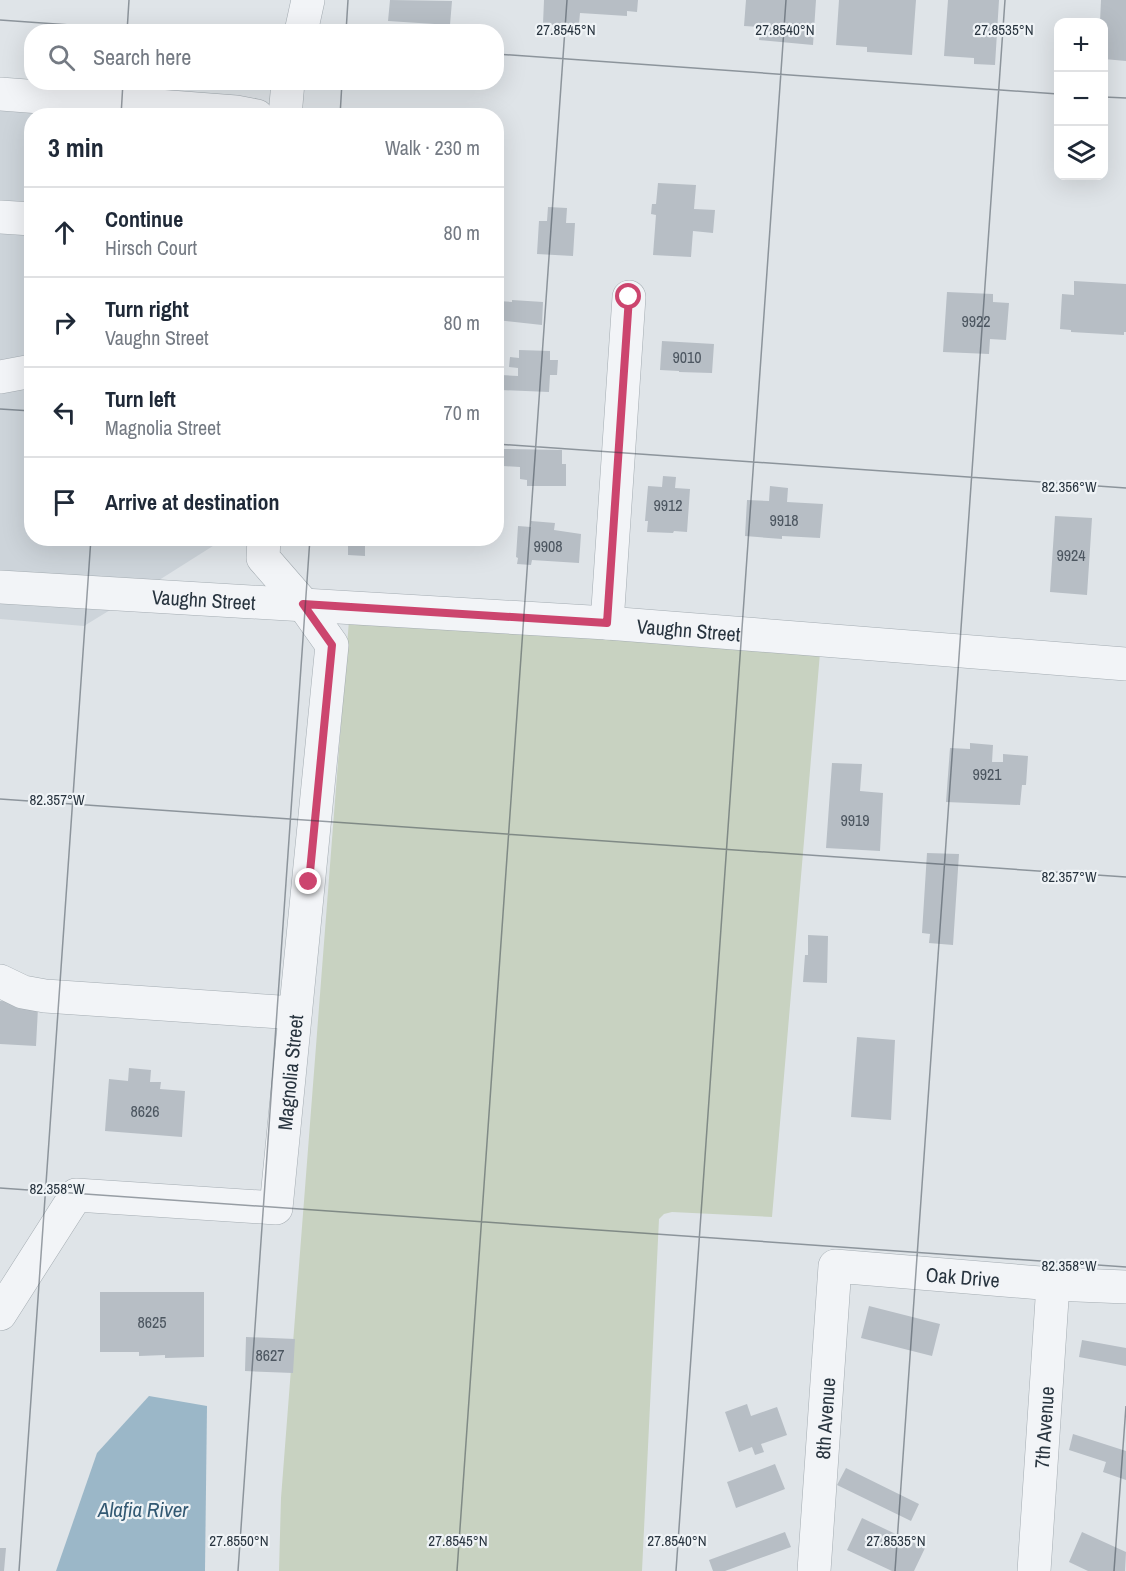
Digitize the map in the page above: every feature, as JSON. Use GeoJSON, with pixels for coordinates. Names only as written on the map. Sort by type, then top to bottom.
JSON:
{"type":"FeatureCollection","features":[{"type":"Feature","properties":{"kind":"street"},"geometry":{"type":"LineString","coordinates":[[303,24],[308,0]]}},
{"type":"Feature","properties":{"kind":"street"},"geometry":{"type":"LineString","coordinates":[[286,108],[287,90]]}},
{"type":"Feature","properties":{"kind":"street"},"geometry":{"type":"LineString","coordinates":[[0,94],[184,108]]}},
{"type":"Feature","properties":{"kind":"street"},"geometry":{"type":"LineString","coordinates":[[0,217],[24,218]]}},
{"type":"Feature","properties":{"kind":"street"},"geometry":{"type":"LineString","coordinates":[[607,623],[629,297]]}},
{"type":"Feature","properties":{"kind":"street"},"geometry":{"type":"LineString","coordinates":[[0,377],[24,372]]}},
{"type":"Feature","properties":{"kind":"street","name":"Magnolia Street"},"geometry":{"type":"LineString","coordinates":[[0,1314],[76,1195],[276,1208],[332,645],[303,604],[263,558],[264,546]]}},
{"type":"Feature","properties":{"kind":"street","name":"Vaughn Street"},"geometry":{"type":"LineString","coordinates":[[0,587],[607,623],[1126,664]]}},
{"type":"Feature","properties":{"kind":"street"},"geometry":{"type":"LineString","coordinates":[[0,981],[23,992],[45,996],[296,1013]]}},
{"type":"Feature","properties":{"kind":"street","name":"Oak Drive"},"geometry":{"type":"LineString","coordinates":[[835,1266],[1053,1284],[1126,1287]]}},
{"type":"Feature","properties":{"kind":"street","name":"8th Avenue"},"geometry":{"type":"LineString","coordinates":[[814,1571],[835,1266]]}},
{"type":"Feature","properties":{"kind":"street","name":"7th Avenue"},"geometry":{"type":"LineString","coordinates":[[1034,1571],[1053,1284]]}},
{"type":"Feature","properties":{"kind":"shaded area"},"geometry":{"type":"Polygon","coordinates":[[[0,107],[33,108],[24,108],[24,546],[213,546],[156,582],[0,574],[0,107]]]}},
{"type":"Feature","properties":{"kind":"shaded area"},"geometry":{"type":"Polygon","coordinates":[[[0,601],[115,607],[84,626],[0,619],[0,601]]]}},
{"type":"Feature","properties":{"kind":"green space"},"geometry":{"type":"Polygon","coordinates":[[[349,620],[820,653],[772,1217],[672,1212],[664,1214],[659,1219],[642,1571],[279,1571],[281,1498],[349,620]]]}},
{"type":"Feature","properties":{"kind":"water","name":"Alafia River"},"geometry":{"type":"Polygon","coordinates":[[[149,1396],[207,1406],[205,1571],[56,1571],[97,1453],[149,1396]]]}},
{"type":"Feature","properties":{"kind":"building"},"geometry":{"type":"Polygon","coordinates":[[[390,0],[452,1],[450,24],[388,21],[390,0]]]}},
{"type":"Feature","properties":{"kind":"building"},"geometry":{"type":"Polygon","coordinates":[[[544,0],[638,0],[637,12],[627,11],[627,16],[580,13],[579,24],[570,24],[570,26],[543,24],[544,0]]]}},
{"type":"Feature","properties":{"kind":"building"},"geometry":{"type":"Polygon","coordinates":[[[746,0],[816,0],[813,45],[759,40],[760,27],[744,26],[746,0]]]}},
{"type":"Feature","properties":{"kind":"building"},"geometry":{"type":"Polygon","coordinates":[[[839,0],[916,0],[912,55],[867,52],[867,47],[836,45],[839,0]]]}},
{"type":"Feature","properties":{"kind":"building"},"geometry":{"type":"Polygon","coordinates":[[[948,0],[999,0],[995,65],[974,64],[974,58],[944,56],[948,0]]]}},
{"type":"Feature","properties":{"kind":"building"},"geometry":{"type":"Polygon","coordinates":[[[1101,0],[1126,0],[1126,61],[1108,59],[1108,18],[1100,18],[1101,0]]]}},
{"type":"Feature","properties":{"kind":"building"},"geometry":{"type":"Polygon","coordinates":[[[658,183],[696,185],[694,209],[715,210],[713,233],[693,231],[691,257],[653,255],[656,215],[651,214],[652,204],[656,204],[658,183]]]}},
{"type":"Feature","properties":{"kind":"building"},"geometry":{"type":"Polygon","coordinates":[[[548,207],[567,208],[566,223],[575,223],[573,256],[537,254],[539,221],[547,221],[548,207]]]}},
{"type":"Feature","properties":{"kind":"building"},"geometry":{"type":"Polygon","coordinates":[[[1074,281],[1126,284],[1126,332],[1124,335],[1071,332],[1071,330],[1060,329],[1062,294],[1074,295],[1074,281]]]}},
{"type":"Feature","properties":{"kind":"building"},"geometry":{"type":"Polygon","coordinates":[[[947,292],[993,294],[993,302],[1009,303],[1006,340],[990,339],[989,354],[943,352],[947,292]]]}},
{"type":"Feature","properties":{"kind":"building"},"geometry":{"type":"Polygon","coordinates":[[[512,300],[543,302],[542,325],[504,321],[504,301],[512,302],[512,300]]]}},
{"type":"Feature","properties":{"kind":"building"},"geometry":{"type":"Polygon","coordinates":[[[662,341],[714,344],[712,373],[660,370],[662,341]]]}},
{"type":"Feature","properties":{"kind":"building"},"geometry":{"type":"Polygon","coordinates":[[[519,350],[550,351],[550,360],[558,360],[557,375],[550,375],[549,392],[504,390],[504,375],[518,376],[518,368],[509,367],[510,357],[519,358],[519,350]]]}},
{"type":"Feature","properties":{"kind":"building"},"geometry":{"type":"Polygon","coordinates":[[[504,449],[562,450],[562,464],[566,464],[566,486],[527,486],[527,480],[520,479],[520,467],[504,466],[504,449]]]}},
{"type":"Feature","properties":{"kind":"building"},"geometry":{"type":"Polygon","coordinates":[[[663,476],[676,477],[675,488],[690,489],[687,532],[647,532],[648,521],[645,521],[648,486],[662,487],[663,476]]]}},
{"type":"Feature","properties":{"kind":"building"},"geometry":{"type":"Polygon","coordinates":[[[770,486],[788,488],[787,502],[823,504],[820,538],[782,536],[782,539],[745,536],[747,500],[769,501],[770,486]]]}},
{"type":"Feature","properties":{"kind":"building"},"geometry":{"type":"Polygon","coordinates":[[[1055,516],[1092,518],[1087,595],[1050,592],[1055,516]]]}},
{"type":"Feature","properties":{"kind":"building"},"geometry":{"type":"Polygon","coordinates":[[[531,521],[555,523],[554,530],[581,534],[579,563],[532,560],[531,565],[517,564],[518,526],[531,527],[531,521]]]}},
{"type":"Feature","properties":{"kind":"building"},"geometry":{"type":"Polygon","coordinates":[[[348,546],[365,546],[365,556],[348,555],[348,546]]]}},
{"type":"Feature","properties":{"kind":"building"},"geometry":{"type":"Polygon","coordinates":[[[970,743],[993,745],[992,762],[1003,762],[1003,754],[1028,756],[1026,785],[1022,785],[1020,805],[946,802],[950,748],[970,749],[970,743]]]}},
{"type":"Feature","properties":{"kind":"building"},"geometry":{"type":"Polygon","coordinates":[[[832,763],[862,764],[860,791],[883,793],[880,851],[826,848],[832,763]]]}},
{"type":"Feature","properties":{"kind":"building"},"geometry":{"type":"Polygon","coordinates":[[[927,853],[959,854],[953,945],[929,943],[930,934],[922,933],[927,853]]]}},
{"type":"Feature","properties":{"kind":"building"},"geometry":{"type":"Polygon","coordinates":[[[808,935],[828,936],[827,983],[803,982],[805,955],[808,955],[808,935]]]}},
{"type":"Feature","properties":{"kind":"building"},"geometry":{"type":"Polygon","coordinates":[[[0,1001],[23,1002],[38,1008],[36,1046],[0,1044],[0,1001]]]}},
{"type":"Feature","properties":{"kind":"building"},"geometry":{"type":"Polygon","coordinates":[[[857,1037],[895,1040],[891,1120],[851,1117],[857,1037]]]}},
{"type":"Feature","properties":{"kind":"building"},"geometry":{"type":"Polygon","coordinates":[[[129,1068],[151,1070],[150,1082],[161,1082],[160,1089],[185,1091],[182,1137],[105,1131],[109,1079],[128,1081],[129,1068]]]}},
{"type":"Feature","properties":{"kind":"building"},"geometry":{"type":"Polygon","coordinates":[[[100,1292],[204,1292],[204,1357],[165,1358],[165,1355],[139,1356],[139,1352],[100,1352],[100,1292]]]}},
{"type":"Feature","properties":{"kind":"building"},"geometry":{"type":"Polygon","coordinates":[[[869,1306],[940,1324],[932,1356],[861,1338],[869,1306]]]}},
{"type":"Feature","properties":{"kind":"building"},"geometry":{"type":"Polygon","coordinates":[[[246,1337],[295,1339],[293,1373],[245,1371],[246,1337]]]}},
{"type":"Feature","properties":{"kind":"building"},"geometry":{"type":"Polygon","coordinates":[[[1082,1340],[1126,1348],[1126,1366],[1079,1357],[1082,1340]]]}},
{"type":"Feature","properties":{"kind":"building"},"geometry":{"type":"Polygon","coordinates":[[[747,1404],[751,1416],[777,1407],[787,1435],[761,1444],[764,1452],[755,1455],[752,1447],[739,1452],[725,1412],[747,1404]]]}},
{"type":"Feature","properties":{"kind":"building"},"geometry":{"type":"Polygon","coordinates":[[[1073,1434],[1126,1451],[1126,1480],[1103,1472],[1106,1462],[1069,1450],[1073,1434]]]}},
{"type":"Feature","properties":{"kind":"building"},"geometry":{"type":"Polygon","coordinates":[[[775,1464],[785,1489],[736,1508],[727,1482],[775,1464]]]}},
{"type":"Feature","properties":{"kind":"building"},"geometry":{"type":"Polygon","coordinates":[[[846,1468],[919,1504],[911,1521],[837,1485],[846,1468]]]}},
{"type":"Feature","properties":{"kind":"building"},"geometry":{"type":"Polygon","coordinates":[[[862,1518],[925,1548],[914,1571],[892,1571],[847,1550],[862,1518]]]}},
{"type":"Feature","properties":{"kind":"building"},"geometry":{"type":"Polygon","coordinates":[[[785,1532],[791,1547],[725,1571],[713,1571],[709,1560],[785,1532]]]}},
{"type":"Feature","properties":{"kind":"building"},"geometry":{"type":"Polygon","coordinates":[[[1082,1532],[1126,1552],[1125,1571],[1088,1571],[1069,1562],[1082,1532]]]}},
{"type":"Feature","properties":{"kind":"building"},"geometry":{"type":"Polygon","coordinates":[[[0,1548],[6,1548],[4,1571],[0,1571],[0,1548]]]}},
{"type":"Feature","properties":{"kind":"route"},"geometry":{"type":"LineString","coordinates":[[309,882],[332,645],[303,604],[607,623],[629,297]]}}]}
